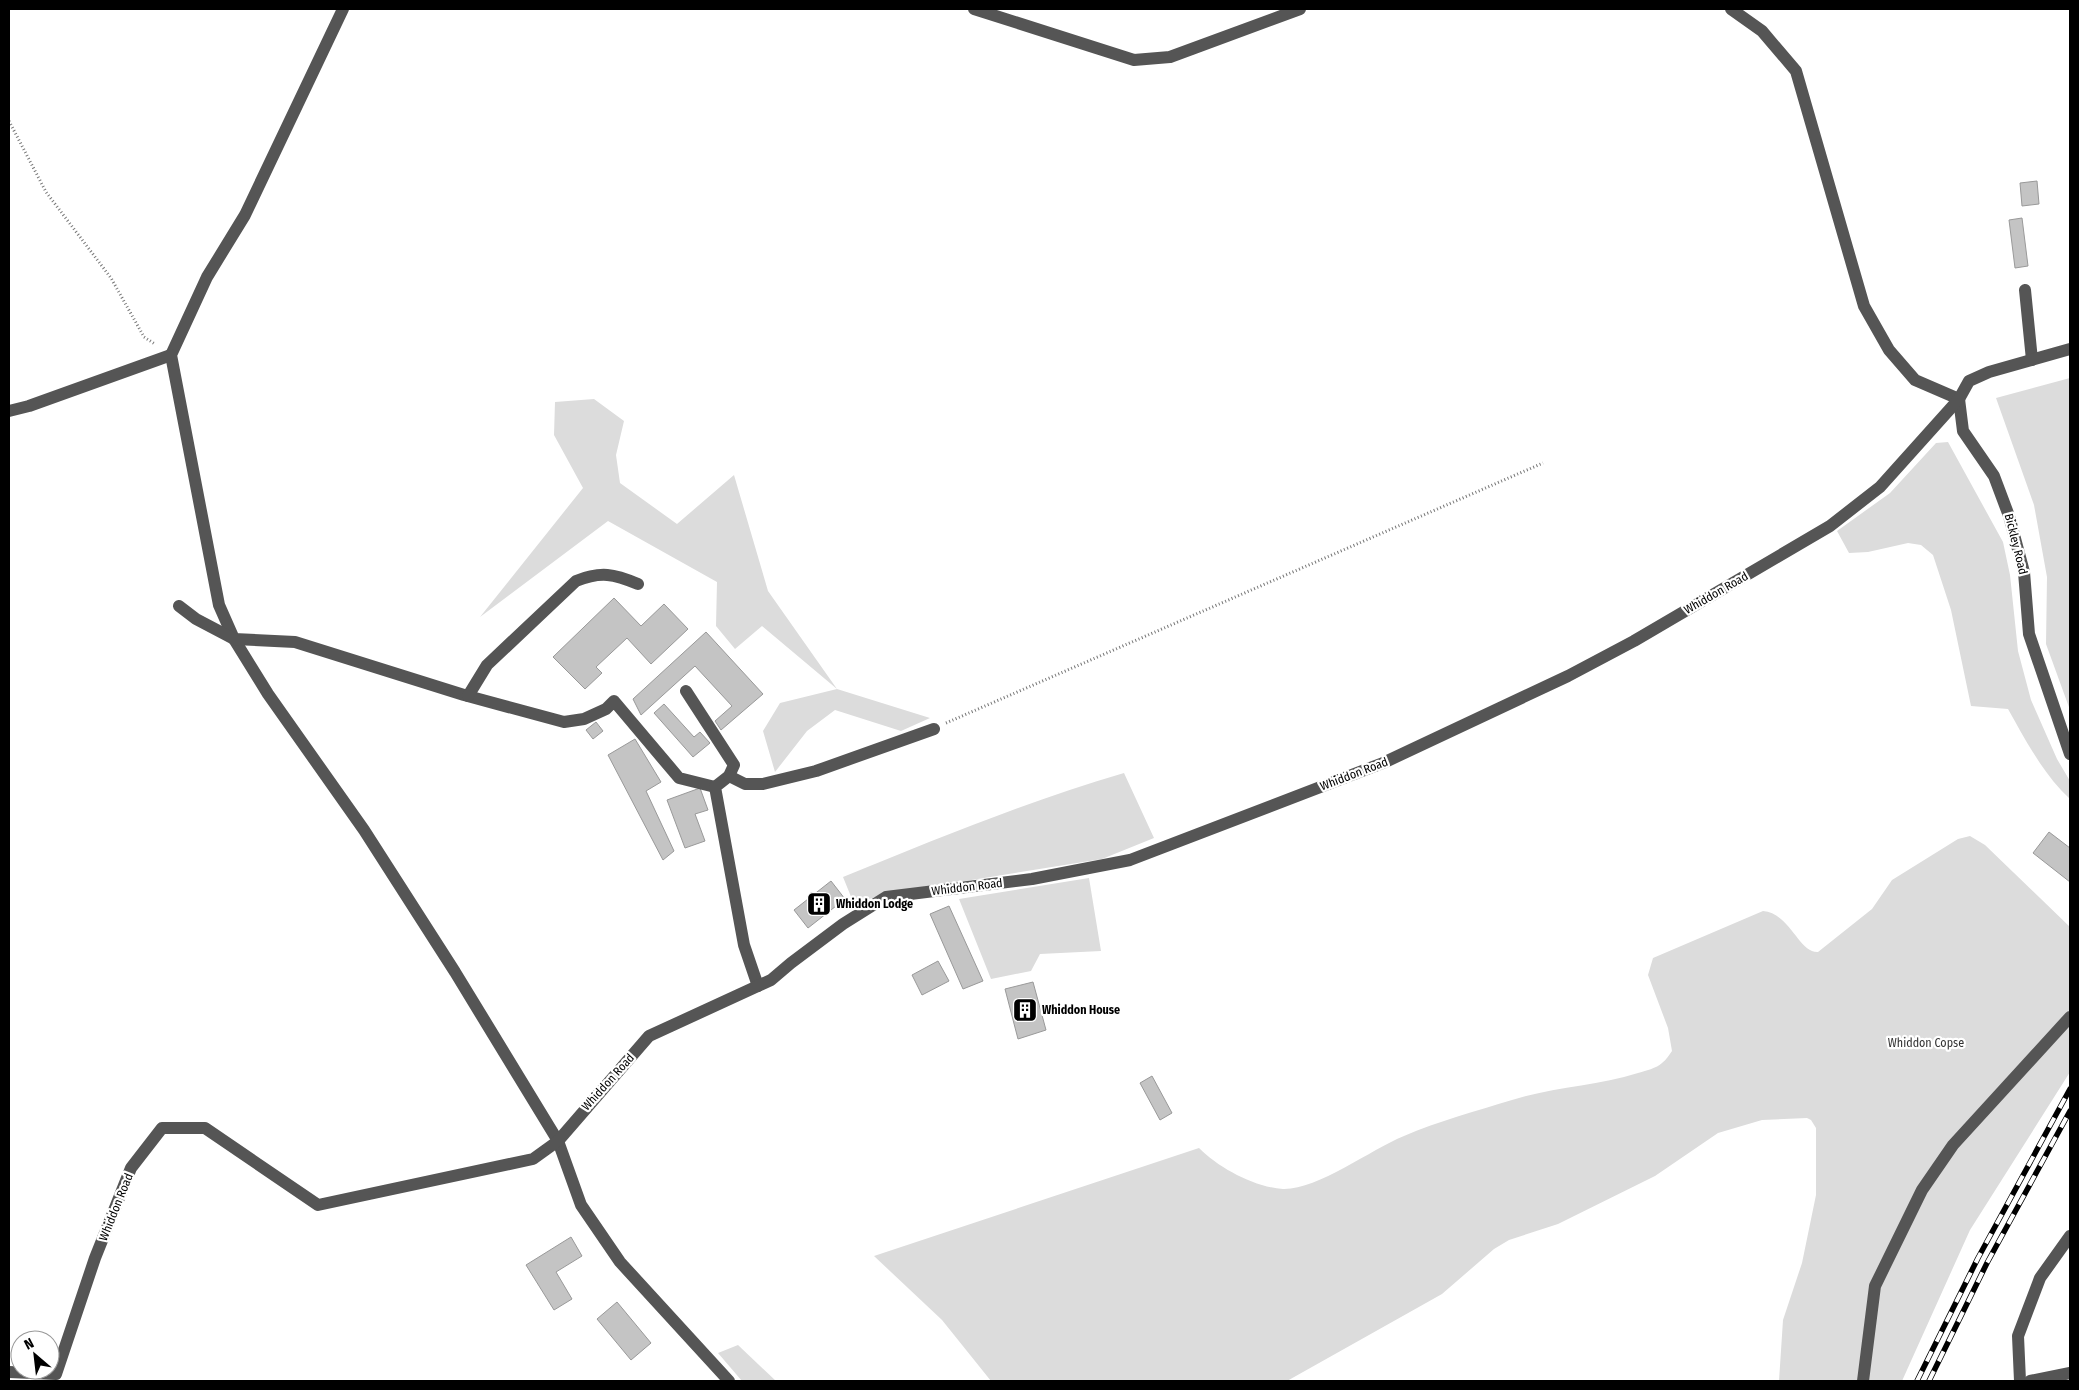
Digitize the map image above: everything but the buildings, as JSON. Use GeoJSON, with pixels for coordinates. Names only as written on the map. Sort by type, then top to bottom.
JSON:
{"type":"FeatureCollection","features":[{"type":"Feature","properties":{"kind":"street"},"geometry":{"type":"LineString","coordinates":[[343,9],[245,214],[208,277],[171,355],[219,605],[234,639],[268,694],[364,830],[455,972],[558,1141],[581,1205],[620,1262],[729,1381]]}},
{"type":"Feature","properties":{"kind":"street"},"geometry":{"type":"LineString","coordinates":[[974,9],[1134,60],[1170,57],[1300,9]]}},
{"type":"Feature","properties":{"kind":"street"},"geometry":{"type":"LineString","coordinates":[[1731,9],[1762,31],[1796,71],[1864,306],[1889,350],[1915,380],[1959,398]]}},
{"type":"Feature","properties":{"kind":"street"},"geometry":{"type":"LineString","coordinates":[[2025,290],[2032,360]]}},
{"type":"Feature","properties":{"kind":"street","name":"Whiddon Road"},"geometry":{"type":"LineString","coordinates":[[9,1372],[56,1374],[95,1258],[131,1168],[162,1128],[205,1128],[318,1205],[533,1160],[558,1141],[649,1036],[771,980],[791,962],[886,897],[1032,879],[1130,860],[1383,763],[1568,676],[1634,641],[1830,526],[1880,487],[1959,398],[1969,381],[1989,372],[2070,348]]}},
{"type":"Feature","properties":{"kind":"street"},"geometry":{"type":"LineString","coordinates":[[9,410],[29,406],[171,355]]}},
{"type":"Feature","properties":{"kind":"street","name":"Bickley Road"},"geometry":{"type":"LineString","coordinates":[[1959,398],[1963,431],[1994,476],[2010,516],[2024,572],[2029,634],[2070,754]]}},
{"type":"Feature","properties":{"kind":"street"},"geometry":{"type":"LineString","coordinates":[[468,696],[487,665],[576,581],[593,574],[618,575],[638,584]]}},
{"type":"Feature","properties":{"kind":"street"},"geometry":{"type":"LineString","coordinates":[[178,606],[196,619],[234,639],[295,642],[468,696],[564,722],[584,719],[606,709],[614,702],[679,778],[715,787]]}},
{"type":"Feature","properties":{"kind":"street"},"geometry":{"type":"LineString","coordinates":[[686,691],[734,765],[729,776],[715,787]]}},
{"type":"Feature","properties":{"kind":"street"},"geometry":{"type":"LineString","coordinates":[[729,776],[745,784],[763,784],[816,771],[934,729]]}},
{"type":"Feature","properties":{"kind":"street"},"geometry":{"type":"LineString","coordinates":[[715,787],[744,945],[758,986]]}},
{"type":"Feature","properties":{"kind":"street"},"geometry":{"type":"LineString","coordinates":[[1863,1381],[1875,1286],[1922,1190],[1953,1145],[2070,1017]]}},
{"type":"Feature","properties":{"kind":"street"},"geometry":{"type":"LineString","coordinates":[[2020,1381],[2018,1336],[2040,1278],[2070,1236]]}},
{"type":"Feature","properties":{"kind":"street"},"geometry":{"type":"LineString","coordinates":[[2030,1381],[2070,1373]]}},
{"type":"Feature","properties":{"kind":"path"},"geometry":{"type":"LineString","coordinates":[[9,121],[46,192],[111,278],[144,337],[171,355]]}},
{"type":"Feature","properties":{"kind":"path"},"geometry":{"type":"LineString","coordinates":[[934,729],[1543,463]]}},
{"type":"Feature","properties":{"kind":"green space"},"geometry":{"type":"Polygon","coordinates":[[[2070,378],[2070,710],[2046,644],[2047,577],[2034,505],[1996,398],[2070,378]]]}},
{"type":"Feature","properties":{"kind":"green space"},"geometry":{"type":"Polygon","coordinates":[[[594,399],[624,421],[616,455],[620,483],[677,524],[734,475],[768,591],[837,689],[762,626],[735,649],[716,626],[717,582],[608,521],[480,617],[583,488],[554,435],[555,402],[594,399]]]}},
{"type":"Feature","properties":{"kind":"green space"},"geometry":{"type":"Polygon","coordinates":[[[1948,442],[2003,542],[2010,575],[2018,651],[2031,700],[2057,759],[2070,781],[2070,799],[2043,768],[2008,709],[1971,706],[1951,610],[1933,555],[1921,545],[1908,543],[1868,552],[1849,553],[1837,531],[1890,493],[1936,443],[1948,442]]]}},
{"type":"Feature","properties":{"kind":"green space"},"geometry":{"type":"Polygon","coordinates":[[[837,689],[930,718],[901,731],[835,710],[807,731],[775,772],[763,731],[780,703],[837,689]]]}},
{"type":"Feature","properties":{"kind":"green space"},"geometry":{"type":"Polygon","coordinates":[[[1124,773],[1154,838],[1102,859],[885,894],[854,904],[843,877],[1017,808],[1124,773]]]}},
{"type":"Feature","properties":{"kind":"green space","name":"Whiddon Copse"},"geometry":{"type":"Polygon","coordinates":[[[1970,836],[1985,845],[2070,927],[2070,1072],[1970,1230],[1902,1381],[1779,1381],[1783,1320],[1802,1263],[1816,1195],[1816,1128],[1811,1120],[1807,1118],[1762,1120],[1718,1133],[1655,1176],[1558,1224],[1509,1240],[1494,1249],[1442,1294],[1287,1381],[991,1381],[942,1320],[874,1256],[1199,1148],[1216,1163],[1260,1185],[1283,1189],[1297,1188],[1344,1168],[1390,1142],[1444,1121],[1543,1092],[1607,1081],[1651,1069],[1663,1062],[1672,1051],[1668,1028],[1648,975],[1653,958],[1763,911],[1772,913],[1780,918],[1805,946],[1811,951],[1818,952],[1872,909],[1892,880],[1958,839],[1970,836]]]}},
{"type":"Feature","properties":{"kind":"green space"},"geometry":{"type":"Polygon","coordinates":[[[1089,878],[1101,951],[1040,954],[1031,971],[991,979],[959,899],[1089,878]]]}},
{"type":"Feature","properties":{"kind":"green space"},"geometry":{"type":"Polygon","coordinates":[[[738,1345],[776,1381],[742,1381],[718,1353],[738,1345]]]}},
{"type":"Feature","properties":{"kind":"railway"},"geometry":{"type":"LineString","coordinates":[[1917,1381],[1978,1258],[2070,1089]]}},
{"type":"Feature","properties":{"kind":"railway"},"geometry":{"type":"LineString","coordinates":[[1929,1381],[1987,1263],[2070,1111]]}},
{"type":"Feature","properties":{"kind":"place","name":"Whiddon Lodge"},"geometry":{"type":"Point","coordinates":[819,904]}},
{"type":"Feature","properties":{"kind":"place","name":"Whiddon House"},"geometry":{"type":"Point","coordinates":[1025,1010]}}]}
